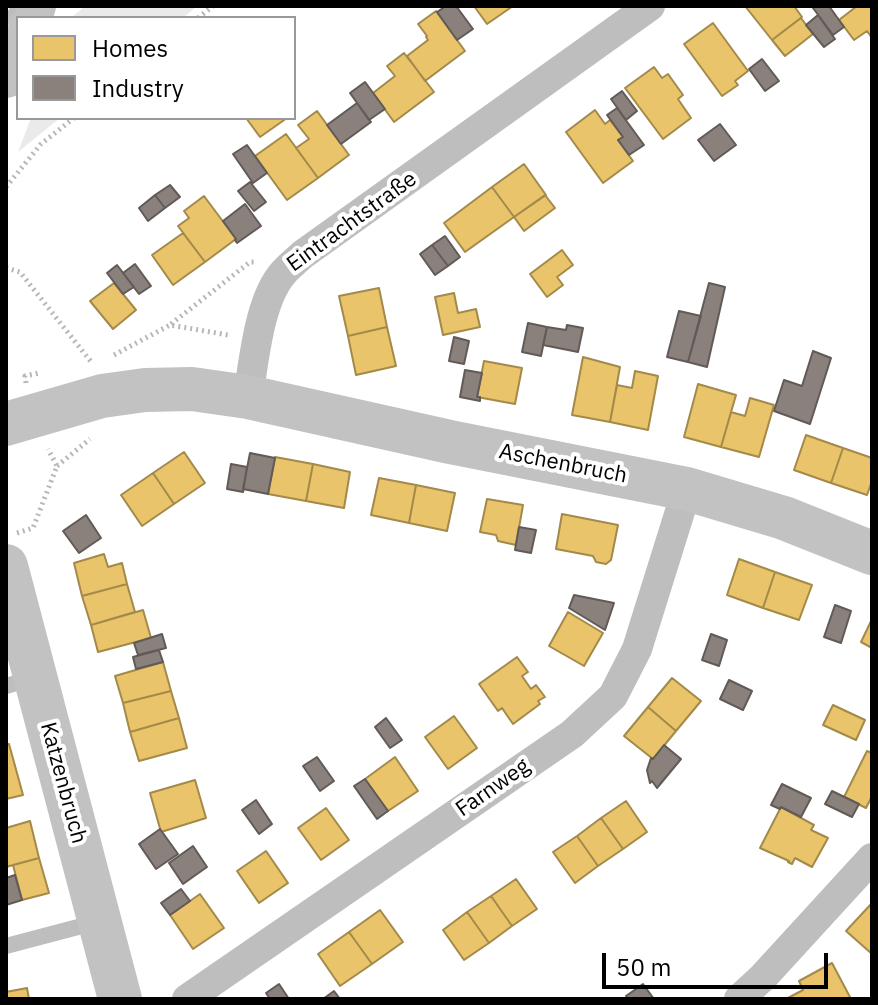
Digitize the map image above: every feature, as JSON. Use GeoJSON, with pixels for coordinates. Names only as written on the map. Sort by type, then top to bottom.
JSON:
{"type":"FeatureCollection","features":[{"type":"Feature","properties":{"kind":"street","name":"Eintrachtstraße"},"geometry":{"type":"LineString","coordinates":[[248,397],[257,340],[270,294],[282,274],[302,255],[650,6]]}},
{"type":"Feature","properties":{"kind":"street"},"geometry":{"type":"LineString","coordinates":[[6,76],[16,51]]}},
{"type":"Feature","properties":{"kind":"street"},"geometry":{"type":"LineString","coordinates":[[19,420],[102,396],[145,390],[192,389],[248,397]]}},
{"type":"Feature","properties":{"kind":"street","name":"Aschenbruch"},"geometry":{"type":"LineString","coordinates":[[248,397],[450,442],[687,489],[784,518],[872,553]]}},
{"type":"Feature","properties":{"kind":"street","name":"Farnweg"},"geometry":{"type":"LineString","coordinates":[[187,999],[572,734],[613,696],[637,649],[687,489]]}},
{"type":"Feature","properties":{"kind":"street","name":"Katzenbruch"},"geometry":{"type":"LineString","coordinates":[[6,566],[21,682],[100,921],[120,999]]}},
{"type":"Feature","properties":{"kind":"street"},"geometry":{"type":"LineString","coordinates":[[739,999],[872,858]]}},
{"type":"Feature","properties":{"kind":"lane"},"geometry":{"type":"LineString","coordinates":[[6,946],[100,921]]}},
{"type":"Feature","properties":{"kind":"path"},"geometry":{"type":"LineString","coordinates":[[6,187],[41,144],[71,120]]}},
{"type":"Feature","properties":{"kind":"path"},"geometry":{"type":"LineString","coordinates":[[170,325],[250,262],[302,255]]}},
{"type":"Feature","properties":{"kind":"path"},"geometry":{"type":"LineString","coordinates":[[6,268],[20,272],[92,364]]}},
{"type":"Feature","properties":{"kind":"path"},"geometry":{"type":"LineString","coordinates":[[6,536],[33,528],[57,466],[19,420]]}},
{"type":"Feature","properties":{"kind":"shaded area"},"geometry":{"type":"Polygon","coordinates":[[[85,6],[197,6],[185,16],[73,16],[85,6]]]}},
{"type":"Feature","properties":{"kind":"shaded area"},"geometry":{"type":"Polygon","coordinates":[[[30,120],[58,120],[18,152],[30,120]]]}},
{"type":"Feature","properties":{"kind":"building: Homes"},"geometry":{"type":"Polygon","coordinates":[[[474,6],[513,6],[487,24],[474,6]]]}},
{"type":"Feature","properties":{"kind":"building: Homes"},"geometry":{"type":"Polygon","coordinates":[[[745,6],[794,6],[802,17],[772,40],[745,6]]]}},
{"type":"Feature","properties":{"kind":"building: Homes"},"geometry":{"type":"Polygon","coordinates":[[[857,6],[872,6],[872,38],[867,31],[854,40],[839,20],[857,6]]]}},
{"type":"Feature","properties":{"kind":"building: Homes"},"geometry":{"type":"Polygon","coordinates":[[[436,11],[465,51],[425,81],[407,56],[428,40],[418,24],[436,11]]]}},
{"type":"Feature","properties":{"kind":"building: Homes"},"geometry":{"type":"Polygon","coordinates":[[[801,18],[813,34],[785,56],[772,40],[801,18]]]}},
{"type":"Feature","properties":{"kind":"building: Homes"},"geometry":{"type":"Polygon","coordinates":[[[713,23],[748,71],[735,81],[738,85],[722,96],[684,44],[713,23]]]}},
{"type":"Feature","properties":{"kind":"building: Homes"},"geometry":{"type":"Polygon","coordinates":[[[404,53],[434,92],[394,122],[373,93],[395,76],[387,66],[404,53]]]}},
{"type":"Feature","properties":{"kind":"building: Homes"},"geometry":{"type":"Polygon","coordinates":[[[654,67],[662,78],[668,74],[683,95],[678,99],[691,118],[663,139],[625,88],[654,67]]]}},
{"type":"Feature","properties":{"kind":"building: Homes"},"geometry":{"type":"Polygon","coordinates":[[[595,110],[605,124],[610,120],[623,137],[618,140],[633,161],[603,183],[566,132],[595,110]]]}},
{"type":"Feature","properties":{"kind":"building: Homes"},"geometry":{"type":"Polygon","coordinates":[[[317,111],[349,155],[318,178],[296,148],[309,139],[298,125],[317,111]]]}},
{"type":"Feature","properties":{"kind":"building: Homes"},"geometry":{"type":"Polygon","coordinates":[[[247,120],[284,120],[260,137],[247,120]]]}},
{"type":"Feature","properties":{"kind":"building: Homes"},"geometry":{"type":"Polygon","coordinates":[[[286,134],[318,178],[287,200],[255,156],[286,134]]]}},
{"type":"Feature","properties":{"kind":"building: Homes"},"geometry":{"type":"Polygon","coordinates":[[[524,164],[546,195],[514,217],[492,187],[524,164]]]}},
{"type":"Feature","properties":{"kind":"building: Homes"},"geometry":{"type":"Polygon","coordinates":[[[492,187],[514,217],[465,252],[444,223],[492,187]]]}},
{"type":"Feature","properties":{"kind":"building: Homes"},"geometry":{"type":"Polygon","coordinates":[[[545,195],[555,208],[524,231],[514,217],[545,195]]]}},
{"type":"Feature","properties":{"kind":"building: Homes"},"geometry":{"type":"Polygon","coordinates":[[[204,196],[236,239],[205,262],[178,226],[189,218],[184,211],[204,196]]]}},
{"type":"Feature","properties":{"kind":"building: Homes"},"geometry":{"type":"Polygon","coordinates":[[[183,233],[205,262],[173,285],[152,255],[183,233]]]}},
{"type":"Feature","properties":{"kind":"building: Homes"},"geometry":{"type":"Polygon","coordinates":[[[562,250],[573,265],[557,277],[563,285],[547,297],[530,274],[562,250]]]}},
{"type":"Feature","properties":{"kind":"building: Homes"},"geometry":{"type":"Polygon","coordinates":[[[114,283],[136,310],[113,329],[90,301],[114,283]]]}},
{"type":"Feature","properties":{"kind":"building: Homes"},"geometry":{"type":"Polygon","coordinates":[[[379,288],[387,327],[348,336],[339,296],[379,288]]]}},
{"type":"Feature","properties":{"kind":"building: Homes"},"geometry":{"type":"Polygon","coordinates":[[[454,293],[458,313],[476,309],[480,327],[443,335],[435,297],[454,293]]]}},
{"type":"Feature","properties":{"kind":"building: Homes"},"geometry":{"type":"Polygon","coordinates":[[[387,327],[396,366],[356,375],[348,336],[387,327]]]}},
{"type":"Feature","properties":{"kind":"building: Homes"},"geometry":{"type":"Polygon","coordinates":[[[583,357],[620,367],[610,422],[572,415],[583,357]]]}},
{"type":"Feature","properties":{"kind":"building: Homes"},"geometry":{"type":"Polygon","coordinates":[[[484,361],[522,368],[515,404],[477,397],[484,361]]]}},
{"type":"Feature","properties":{"kind":"building: Homes"},"geometry":{"type":"Polygon","coordinates":[[[635,371],[658,376],[648,430],[610,422],[617,385],[632,388],[635,371]]]}},
{"type":"Feature","properties":{"kind":"building: Homes"},"geometry":{"type":"Polygon","coordinates":[[[698,384],[736,395],[721,447],[684,437],[698,384]]]}},
{"type":"Feature","properties":{"kind":"building: Homes"},"geometry":{"type":"Polygon","coordinates":[[[750,398],[774,405],[759,457],[721,447],[731,412],[745,416],[750,398]]]}},
{"type":"Feature","properties":{"kind":"building: Homes"},"geometry":{"type":"Polygon","coordinates":[[[806,435],[843,448],[831,483],[794,470],[806,435]]]}},
{"type":"Feature","properties":{"kind":"building: Homes"},"geometry":{"type":"Polygon","coordinates":[[[843,448],[872,458],[872,481],[867,495],[831,483],[843,448]]]}},
{"type":"Feature","properties":{"kind":"building: Homes"},"geometry":{"type":"Polygon","coordinates":[[[184,452],[205,483],[174,504],[153,473],[184,452]]]}},
{"type":"Feature","properties":{"kind":"building: Homes"},"geometry":{"type":"Polygon","coordinates":[[[275,457],[313,464],[306,501],[268,494],[275,457]]]}},
{"type":"Feature","properties":{"kind":"building: Homes"},"geometry":{"type":"Polygon","coordinates":[[[313,464],[350,472],[344,508],[306,501],[313,464]]]}},
{"type":"Feature","properties":{"kind":"building: Homes"},"geometry":{"type":"Polygon","coordinates":[[[153,473],[174,504],[142,526],[121,495],[153,473]]]}},
{"type":"Feature","properties":{"kind":"building: Homes"},"geometry":{"type":"Polygon","coordinates":[[[379,478],[416,485],[409,523],[371,515],[379,478]]]}},
{"type":"Feature","properties":{"kind":"building: Homes"},"geometry":{"type":"Polygon","coordinates":[[[416,485],[455,493],[447,531],[409,523],[416,485]]]}},
{"type":"Feature","properties":{"kind":"building: Homes"},"geometry":{"type":"Polygon","coordinates":[[[487,499],[523,505],[516,545],[498,541],[496,535],[480,532],[487,499]]]}},
{"type":"Feature","properties":{"kind":"building: Homes"},"geometry":{"type":"Polygon","coordinates":[[[562,514],[618,525],[611,560],[606,564],[596,562],[593,556],[556,549],[562,514]]]}},
{"type":"Feature","properties":{"kind":"building: Homes"},"geometry":{"type":"Polygon","coordinates":[[[104,554],[108,567],[122,563],[127,584],[82,596],[74,563],[104,554]]]}},
{"type":"Feature","properties":{"kind":"building: Homes"},"geometry":{"type":"Polygon","coordinates":[[[739,559],[775,572],[763,608],[727,595],[739,559]]]}},
{"type":"Feature","properties":{"kind":"building: Homes"},"geometry":{"type":"Polygon","coordinates":[[[775,572],[812,585],[799,620],[763,608],[775,572]]]}},
{"type":"Feature","properties":{"kind":"building: Homes"},"geometry":{"type":"Polygon","coordinates":[[[127,584],[135,612],[91,625],[82,596],[127,584]]]}},
{"type":"Feature","properties":{"kind":"building: Homes"},"geometry":{"type":"Polygon","coordinates":[[[143,610],[151,638],[98,652],[91,625],[143,610]]]}},
{"type":"Feature","properties":{"kind":"building: Homes"},"geometry":{"type":"Polygon","coordinates":[[[568,612],[603,633],[584,666],[549,646],[568,612]]]}},
{"type":"Feature","properties":{"kind":"building: Homes"},"geometry":{"type":"Polygon","coordinates":[[[872,619],[872,648],[861,642],[872,619]]]}},
{"type":"Feature","properties":{"kind":"building: Homes"},"geometry":{"type":"Polygon","coordinates":[[[517,657],[528,672],[522,676],[531,689],[536,685],[545,697],[513,724],[502,708],[498,711],[479,684],[517,657]]]}},
{"type":"Feature","properties":{"kind":"building: Homes"},"geometry":{"type":"Polygon","coordinates":[[[163,662],[171,691],[123,703],[115,676],[163,662]]]}},
{"type":"Feature","properties":{"kind":"building: Homes"},"geometry":{"type":"Polygon","coordinates":[[[672,678],[701,701],[676,731],[648,707],[672,678]]]}},
{"type":"Feature","properties":{"kind":"building: Homes"},"geometry":{"type":"Polygon","coordinates":[[[171,691],[179,718],[130,732],[123,703],[171,691]]]}},
{"type":"Feature","properties":{"kind":"building: Homes"},"geometry":{"type":"Polygon","coordinates":[[[833,705],[865,720],[856,740],[823,725],[833,705]]]}},
{"type":"Feature","properties":{"kind":"building: Homes"},"geometry":{"type":"Polygon","coordinates":[[[648,707],[676,731],[653,759],[624,736],[648,707]]]}},
{"type":"Feature","properties":{"kind":"building: Homes"},"geometry":{"type":"Polygon","coordinates":[[[454,716],[477,748],[448,769],[425,737],[454,716]]]}},
{"type":"Feature","properties":{"kind":"building: Homes"},"geometry":{"type":"Polygon","coordinates":[[[179,718],[187,748],[139,761],[130,732],[179,718]]]}},
{"type":"Feature","properties":{"kind":"building: Homes"},"geometry":{"type":"Polygon","coordinates":[[[9,744],[23,795],[6,799],[6,745],[9,744]]]}},
{"type":"Feature","properties":{"kind":"building: Homes"},"geometry":{"type":"Polygon","coordinates":[[[867,751],[872,753],[872,796],[866,808],[844,797],[867,751]]]}},
{"type":"Feature","properties":{"kind":"building: Homes"},"geometry":{"type":"Polygon","coordinates":[[[395,757],[418,791],[388,811],[365,779],[395,757]]]}},
{"type":"Feature","properties":{"kind":"building: Homes"},"geometry":{"type":"Polygon","coordinates":[[[195,780],[206,818],[161,832],[150,793],[195,780]]]}},
{"type":"Feature","properties":{"kind":"building: Homes"},"geometry":{"type":"Polygon","coordinates":[[[626,801],[647,832],[623,849],[601,818],[626,801]]]}},
{"type":"Feature","properties":{"kind":"building: Homes"},"geometry":{"type":"Polygon","coordinates":[[[781,807],[814,825],[811,830],[828,838],[812,867],[795,858],[792,864],[760,848],[781,807]]]}},
{"type":"Feature","properties":{"kind":"building: Homes"},"geometry":{"type":"Polygon","coordinates":[[[326,808],[349,840],[321,860],[298,828],[326,808]]]}},
{"type":"Feature","properties":{"kind":"building: Homes"},"geometry":{"type":"Polygon","coordinates":[[[601,818],[623,849],[598,866],[577,836],[601,818]]]}},
{"type":"Feature","properties":{"kind":"building: Homes"},"geometry":{"type":"Polygon","coordinates":[[[30,821],[39,858],[6,867],[6,828],[30,821]]]}},
{"type":"Feature","properties":{"kind":"building: Homes"},"geometry":{"type":"Polygon","coordinates":[[[577,836],[598,866],[575,883],[553,852],[577,836]]]}},
{"type":"Feature","properties":{"kind":"building: Homes"},"geometry":{"type":"Polygon","coordinates":[[[266,851],[288,883],[259,903],[237,871],[266,851]]]}},
{"type":"Feature","properties":{"kind":"building: Homes"},"geometry":{"type":"Polygon","coordinates":[[[39,858],[49,893],[22,900],[13,865],[39,858]]]}},
{"type":"Feature","properties":{"kind":"building: Homes"},"geometry":{"type":"Polygon","coordinates":[[[516,879],[537,909],[512,926],[491,896],[516,879]]]}},
{"type":"Feature","properties":{"kind":"building: Homes"},"geometry":{"type":"Polygon","coordinates":[[[200,894],[224,928],[193,949],[170,915],[200,894]]]}},
{"type":"Feature","properties":{"kind":"building: Homes"},"geometry":{"type":"Polygon","coordinates":[[[491,896],[512,926],[489,943],[467,912],[491,896]]]}},
{"type":"Feature","properties":{"kind":"building: Homes"},"geometry":{"type":"Polygon","coordinates":[[[872,903],[872,954],[846,931],[872,903]]]}},
{"type":"Feature","properties":{"kind":"building: Homes"},"geometry":{"type":"Polygon","coordinates":[[[380,910],[403,942],[372,964],[349,932],[380,910]]]}},
{"type":"Feature","properties":{"kind":"building: Homes"},"geometry":{"type":"Polygon","coordinates":[[[467,912],[489,943],[464,960],[443,930],[467,912]]]}},
{"type":"Feature","properties":{"kind":"building: Homes"},"geometry":{"type":"Polygon","coordinates":[[[349,932],[372,964],[340,986],[318,954],[349,932]]]}},
{"type":"Feature","properties":{"kind":"building: Homes"},"geometry":{"type":"Polygon","coordinates":[[[832,963],[851,999],[786,999],[803,990],[799,981],[832,963]]]}},
{"type":"Feature","properties":{"kind":"building: Homes"},"geometry":{"type":"Polygon","coordinates":[[[27,988],[29,999],[6,999],[6,992],[27,988]]]}},
{"type":"Feature","properties":{"kind":"building: Industry"},"geometry":{"type":"Polygon","coordinates":[[[446,6],[456,6],[473,29],[457,40],[437,12],[446,6]]]}},
{"type":"Feature","properties":{"kind":"building: Industry"},"geometry":{"type":"Polygon","coordinates":[[[829,6],[844,27],[833,35],[813,8],[829,6]]]}},
{"type":"Feature","properties":{"kind":"building: Industry"},"geometry":{"type":"Polygon","coordinates":[[[818,15],[835,39],[824,47],[806,25],[818,15]]]}},
{"type":"Feature","properties":{"kind":"building: Industry"},"geometry":{"type":"Polygon","coordinates":[[[762,59],[779,81],[765,91],[749,69],[762,59]]]}},
{"type":"Feature","properties":{"kind":"building: Industry"},"geometry":{"type":"Polygon","coordinates":[[[365,82],[385,109],[369,120],[350,93],[365,82]]]}},
{"type":"Feature","properties":{"kind":"building: Industry"},"geometry":{"type":"Polygon","coordinates":[[[622,91],[637,111],[626,120],[611,99],[622,91]]]}},
{"type":"Feature","properties":{"kind":"building: Industry"},"geometry":{"type":"Polygon","coordinates":[[[357,103],[371,122],[341,144],[327,125],[357,103]]]}},
{"type":"Feature","properties":{"kind":"building: Industry"},"geometry":{"type":"Polygon","coordinates":[[[617,108],[644,145],[629,155],[618,140],[623,137],[607,115],[617,108]]]}},
{"type":"Feature","properties":{"kind":"building: Industry"},"geometry":{"type":"Polygon","coordinates":[[[720,124],[736,145],[714,161],[698,140],[720,124]]]}},
{"type":"Feature","properties":{"kind":"building: Industry"},"geometry":{"type":"Polygon","coordinates":[[[247,145],[267,173],[253,183],[233,154],[247,145]]]}},
{"type":"Feature","properties":{"kind":"building: Industry"},"geometry":{"type":"Polygon","coordinates":[[[250,182],[266,202],[254,211],[238,191],[250,182]]]}},
{"type":"Feature","properties":{"kind":"building: Industry"},"geometry":{"type":"Polygon","coordinates":[[[170,185],[180,197],[165,208],[155,195],[170,185]]]}},
{"type":"Feature","properties":{"kind":"building: Industry"},"geometry":{"type":"Polygon","coordinates":[[[155,195],[165,208],[148,221],[139,208],[155,195]]]}},
{"type":"Feature","properties":{"kind":"building: Industry"},"geometry":{"type":"Polygon","coordinates":[[[245,204],[261,226],[237,243],[223,221],[245,204]]]}},
{"type":"Feature","properties":{"kind":"building: Industry"},"geometry":{"type":"Polygon","coordinates":[[[445,236],[460,257],[448,266],[432,245],[445,236]]]}},
{"type":"Feature","properties":{"kind":"building: Industry"},"geometry":{"type":"Polygon","coordinates":[[[432,245],[448,266],[435,275],[420,254],[432,245]]]}},
{"type":"Feature","properties":{"kind":"building: Industry"},"geometry":{"type":"Polygon","coordinates":[[[135,264],[151,286],[139,294],[123,273],[135,264]]]}},
{"type":"Feature","properties":{"kind":"building: Industry"},"geometry":{"type":"Polygon","coordinates":[[[117,265],[134,287],[123,294],[107,273],[117,265]]]}},
{"type":"Feature","properties":{"kind":"building: Industry"},"geometry":{"type":"Polygon","coordinates":[[[709,283],[725,287],[707,367],[688,362],[709,283]]]}},
{"type":"Feature","properties":{"kind":"building: Industry"},"geometry":{"type":"Polygon","coordinates":[[[679,311],[701,316],[688,362],[667,357],[679,311]]]}},
{"type":"Feature","properties":{"kind":"building: Industry"},"geometry":{"type":"Polygon","coordinates":[[[528,323],[547,327],[541,356],[522,352],[528,323]]]}},
{"type":"Feature","properties":{"kind":"building: Industry"},"geometry":{"type":"Polygon","coordinates":[[[567,325],[583,328],[578,352],[543,345],[547,327],[566,330],[567,325]]]}},
{"type":"Feature","properties":{"kind":"building: Industry"},"geometry":{"type":"Polygon","coordinates":[[[454,337],[469,341],[464,364],[449,361],[454,337]]]}},
{"type":"Feature","properties":{"kind":"building: Industry"},"geometry":{"type":"Polygon","coordinates":[[[813,351],[831,358],[810,424],[774,411],[784,380],[802,386],[813,351]]]}},
{"type":"Feature","properties":{"kind":"building: Industry"},"geometry":{"type":"Polygon","coordinates":[[[465,370],[482,373],[477,397],[480,401],[460,397],[465,370]]]}},
{"type":"Feature","properties":{"kind":"building: Industry"},"geometry":{"type":"Polygon","coordinates":[[[250,453],[275,458],[268,494],[243,489],[250,453]]]}},
{"type":"Feature","properties":{"kind":"building: Industry"},"geometry":{"type":"Polygon","coordinates":[[[231,464],[247,467],[243,492],[227,489],[231,464]]]}},
{"type":"Feature","properties":{"kind":"building: Industry"},"geometry":{"type":"Polygon","coordinates":[[[86,515],[101,538],[79,553],[63,531],[86,515]]]}},
{"type":"Feature","properties":{"kind":"building: Industry"},"geometry":{"type":"Polygon","coordinates":[[[519,527],[536,530],[531,553],[515,550],[519,527]]]}},
{"type":"Feature","properties":{"kind":"building: Industry"},"geometry":{"type":"Polygon","coordinates":[[[574,595],[614,603],[605,630],[569,608],[574,595]]]}},
{"type":"Feature","properties":{"kind":"building: Industry"},"geometry":{"type":"Polygon","coordinates":[[[835,605],[851,611],[841,643],[824,637],[835,605]]]}},
{"type":"Feature","properties":{"kind":"building: Industry"},"geometry":{"type":"Polygon","coordinates":[[[162,634],[166,648],[138,655],[134,643],[162,634]]]}},
{"type":"Feature","properties":{"kind":"building: Industry"},"geometry":{"type":"Polygon","coordinates":[[[711,634],[727,640],[719,666],[702,660],[711,634]]]}},
{"type":"Feature","properties":{"kind":"building: Industry"},"geometry":{"type":"Polygon","coordinates":[[[159,650],[163,662],[136,669],[133,657],[159,650]]]}},
{"type":"Feature","properties":{"kind":"building: Industry"},"geometry":{"type":"Polygon","coordinates":[[[729,680],[752,691],[743,710],[720,699],[729,680]]]}},
{"type":"Feature","properties":{"kind":"building: Industry"},"geometry":{"type":"Polygon","coordinates":[[[386,718],[402,740],[390,748],[375,727],[386,718]]]}},
{"type":"Feature","properties":{"kind":"building: Industry"},"geometry":{"type":"Polygon","coordinates":[[[664,745],[681,759],[657,788],[652,781],[650,783],[647,770],[651,758],[664,745]]]}},
{"type":"Feature","properties":{"kind":"building: Industry"},"geometry":{"type":"Polygon","coordinates":[[[317,757],[334,781],[320,791],[303,766],[317,757]]]}},
{"type":"Feature","properties":{"kind":"building: Industry"},"geometry":{"type":"Polygon","coordinates":[[[365,779],[388,811],[377,819],[354,786],[365,779]]]}},
{"type":"Feature","properties":{"kind":"building: Industry"},"geometry":{"type":"Polygon","coordinates":[[[782,784],[811,798],[801,817],[771,805],[782,784]]]}},
{"type":"Feature","properties":{"kind":"building: Industry"},"geometry":{"type":"Polygon","coordinates":[[[832,791],[859,804],[852,817],[825,804],[832,791]]]}},
{"type":"Feature","properties":{"kind":"building: Industry"},"geometry":{"type":"Polygon","coordinates":[[[256,800],[272,824],[259,834],[242,810],[256,800]]]}},
{"type":"Feature","properties":{"kind":"building: Industry"},"geometry":{"type":"Polygon","coordinates":[[[160,829],[178,854],[156,869],[139,844],[160,829]]]}},
{"type":"Feature","properties":{"kind":"building: Industry"},"geometry":{"type":"Polygon","coordinates":[[[193,846],[207,867],[183,884],[169,863],[193,846]]]}},
{"type":"Feature","properties":{"kind":"building: Industry"},"geometry":{"type":"Polygon","coordinates":[[[15,875],[22,900],[6,905],[6,878],[15,875]]]}},
{"type":"Feature","properties":{"kind":"building: Industry"},"geometry":{"type":"Polygon","coordinates":[[[181,889],[190,901],[170,915],[161,903],[181,889]]]}},
{"type":"Feature","properties":{"kind":"building: Industry"},"geometry":{"type":"Polygon","coordinates":[[[279,984],[289,999],[270,999],[266,993],[279,984]]]}},
{"type":"Feature","properties":{"kind":"building: Industry"},"geometry":{"type":"Polygon","coordinates":[[[643,984],[654,999],[628,999],[626,996],[643,984]]]}},
{"type":"Feature","properties":{"kind":"building: Industry"},"geometry":{"type":"Polygon","coordinates":[[[334,991],[340,999],[323,999],[334,991]]]}},
{"type":"Feature","properties":{"kind":"railway"},"geometry":{"type":"LineString","coordinates":[[6,16],[19,6]]}}]}
